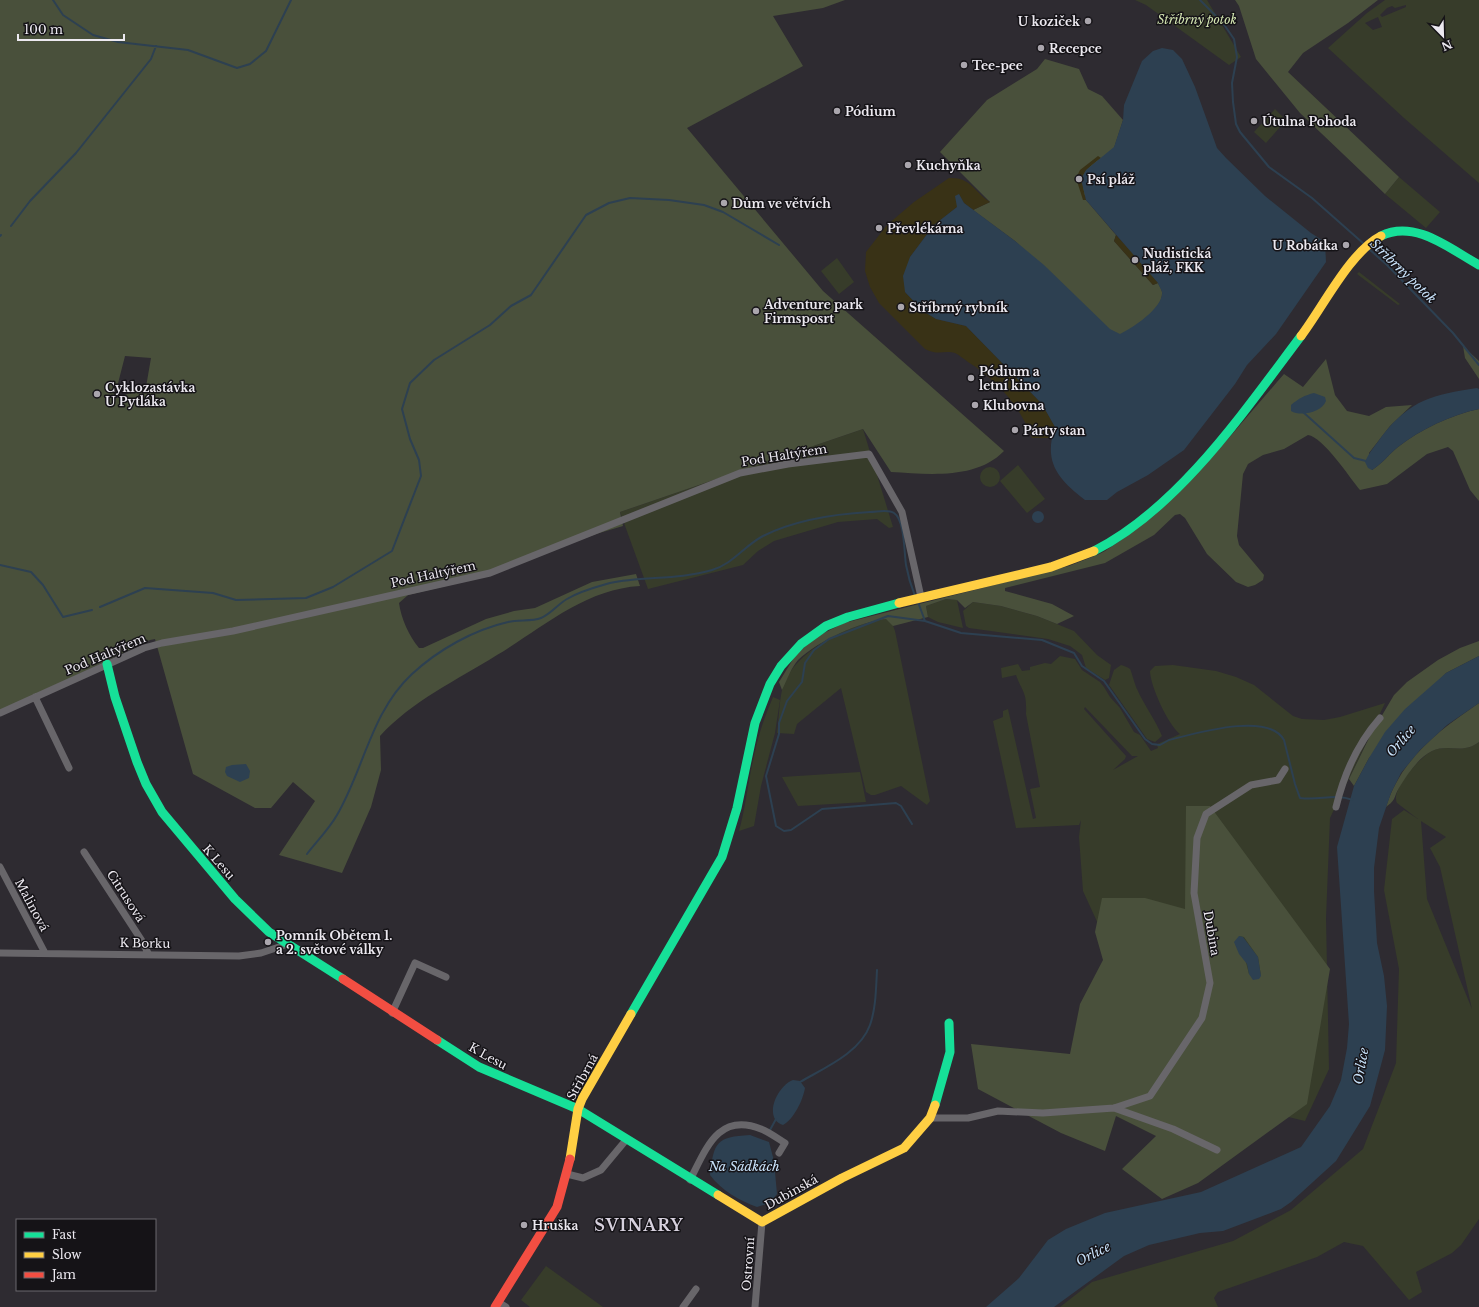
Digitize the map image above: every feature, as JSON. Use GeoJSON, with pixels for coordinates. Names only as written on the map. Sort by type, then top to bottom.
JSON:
{"type":"FeatureCollection","features":[{"type":"Feature","properties":{"kind":"street","name":"Stříbrná"},"geometry":{"type":"LineString","coordinates":[[497,1304],[557,1208],[567,1174],[578,1109],[582,1098],[722,857],[732,828],[760,706],[767,689],[780,667],[799,644],[827,626],[848,617],[921,597],[1063,564],[1095,551],[1132,525],[1177,488],[1199,466],[1371,242],[1389,232],[1402,229],[1420,233],[1479,265]]}},
{"type":"Feature","properties":{"kind":"street","name":"Pod Haltýřem"},"geometry":{"type":"LineString","coordinates":[[0,713],[144,648],[162,643],[233,631],[490,573],[740,473],[788,464],[868,454],[902,512],[921,597]]}},
{"type":"Feature","properties":{"kind":"street","name":"K Lesu"},"geometry":{"type":"LineString","coordinates":[[107,664],[115,697],[136,762],[146,784],[162,812],[235,899],[269,932],[480,1067],[578,1109]]}},
{"type":"Feature","properties":{"kind":"street"},"geometry":{"type":"LineString","coordinates":[[35,697],[69,768]]}},
{"type":"Feature","properties":{"kind":"street"},"geometry":{"type":"LineString","coordinates":[[1336,807],[1346,772],[1367,733],[1380,718]]}},
{"type":"Feature","properties":{"kind":"street","name":"Dubina"},"geometry":{"type":"LineString","coordinates":[[930,1118],[968,1118],[998,1111],[1043,1113],[1114,1108],[1150,1096],[1202,1018],[1210,983],[1197,913],[1194,867],[1197,838],[1206,814],[1251,784],[1278,780],[1285,769]]}},
{"type":"Feature","properties":{"kind":"street","name":"Citrusová"},"geometry":{"type":"LineString","coordinates":[[84,852],[142,941],[148,953]]}},
{"type":"Feature","properties":{"kind":"street","name":"Malinová"},"geometry":{"type":"LineString","coordinates":[[0,867],[45,953]]}},
{"type":"Feature","properties":{"kind":"street","name":"K Borku"},"geometry":{"type":"LineString","coordinates":[[0,953],[148,953],[240,956],[261,953],[288,944]]}},
{"type":"Feature","properties":{"kind":"street"},"geometry":{"type":"LineString","coordinates":[[392,1012],[415,963],[446,977]]}},
{"type":"Feature","properties":{"kind":"street","name":"Dubinská"},"geometry":{"type":"LineString","coordinates":[[578,1109],[690,1180],[762,1222],[842,1178],[904,1148],[930,1118],[939,1096],[950,1052],[948,1023]]}},
{"type":"Feature","properties":{"kind":"street","name":"Dubina"},"geometry":{"type":"LineString","coordinates":[[1114,1108],[1179,1132],[1217,1150]]}},
{"type":"Feature","properties":{"kind":"street"},"geometry":{"type":"LineString","coordinates":[[690,1180],[708,1147],[724,1128],[737,1125],[760,1129],[785,1143],[779,1153]]}},
{"type":"Feature","properties":{"kind":"street"},"geometry":{"type":"LineString","coordinates":[[567,1174],[583,1178],[601,1170],[626,1140]]}},
{"type":"Feature","properties":{"kind":"street","name":"Ostrovní"},"geometry":{"type":"LineString","coordinates":[[755,1307],[762,1222]]}},
{"type":"Feature","properties":{"kind":"street"},"geometry":{"type":"LineString","coordinates":[[683,1307],[696,1289]]}},
{"type":"Feature","properties":{"kind":"street"},"geometry":{"type":"LineString","coordinates":[[497,1304],[506,1307]]}},
{"type":"Feature","properties":{"kind":"green space"},"geometry":{"type":"Polygon","coordinates":[[[0,0],[845,0],[823,8],[773,16],[803,66],[687,128],[823,291],[1004,451],[993,460],[980,467],[966,471],[936,474],[891,472],[863,429],[620,512],[623,526],[596,534],[471,580],[408,595],[399,603],[402,615],[412,638],[419,648],[423,648],[486,619],[514,611],[535,608],[592,582],[636,574],[640,586],[601,594],[582,602],[436,692],[406,712],[393,723],[380,736],[381,770],[371,807],[342,873],[279,855],[315,801],[293,782],[271,808],[255,808],[193,774],[155,639],[150,640],[0,712],[0,0]],[[125,356],[114,399],[146,387],[151,358],[125,356]]]}},
{"type":"Feature","properties":{"kind":"green space","name":"Stříbrný potok"},"geometry":{"type":"Polygon","coordinates":[[[1135,0],[1207,0],[1241,57],[1229,65],[1146,5],[1135,0]]]}},
{"type":"Feature","properties":{"kind":"green space"},"geometry":{"type":"Polygon","coordinates":[[[1235,0],[1378,0],[1348,23],[1303,53],[1288,72],[1399,177],[1385,194],[1300,113],[1256,59],[1239,6],[1235,0]]]}},
{"type":"Feature","properties":{"kind":"green space"},"geometry":{"type":"Polygon","coordinates":[[[1385,0],[1479,0],[1479,183],[1404,118],[1328,48],[1367,13],[1385,0]],[[1406,5],[1395,8],[1392,6],[1387,8],[1380,15],[1382,17],[1406,7],[1406,5]],[[1378,17],[1365,23],[1373,30],[1382,27],[1378,17]]]}},
{"type":"Feature","properties":{"kind":"green space"},"geometry":{"type":"Polygon","coordinates":[[[1045,59],[1079,69],[1088,89],[1102,96],[1123,120],[1114,148],[1083,200],[1086,200],[1116,235],[1114,241],[1153,285],[1158,283],[1162,292],[1161,299],[1153,312],[1132,329],[1119,336],[1110,330],[1015,241],[973,210],[990,202],[940,152],[987,100],[1037,69],[1045,59]]]}},
{"type":"Feature","properties":{"kind":"green space"},"geometry":{"type":"Polygon","coordinates":[[[1275,109],[1286,120],[1266,143],[1254,132],[1275,109]]]}},
{"type":"Feature","properties":{"kind":"green space"},"geometry":{"type":"Polygon","coordinates":[[[1399,177],[1440,212],[1426,228],[1385,194],[1399,177]]]}},
{"type":"Feature","properties":{"kind":"green space"},"geometry":{"type":"Polygon","coordinates":[[[837,258],[854,282],[839,294],[821,271],[837,258]]]}},
{"type":"Feature","properties":{"kind":"green space"},"geometry":{"type":"Polygon","coordinates":[[[1359,272],[1400,304],[1398,305],[1357,274],[1359,272]]]}},
{"type":"Feature","properties":{"kind":"green space"},"geometry":{"type":"Polygon","coordinates":[[[1463,346],[1479,361],[1479,379],[1465,358],[1463,346]]]}},
{"type":"Feature","properties":{"kind":"green space"},"geometry":{"type":"Polygon","coordinates":[[[1326,359],[1335,395],[1347,411],[1369,416],[1386,407],[1412,405],[1390,426],[1369,453],[1372,470],[1398,447],[1416,434],[1447,419],[1479,409],[1479,501],[1470,490],[1453,451],[1448,447],[1427,454],[1387,484],[1360,490],[1328,450],[1314,437],[1308,435],[1284,449],[1263,455],[1248,464],[1243,474],[1237,536],[1239,545],[1264,575],[1263,580],[1255,585],[1248,587],[1236,582],[1207,554],[1185,518],[1180,514],[1175,515],[1154,535],[1105,563],[1005,588],[1005,591],[1052,604],[1074,616],[1057,624],[1037,616],[1001,606],[973,602],[965,608],[957,600],[946,599],[926,606],[928,617],[893,626],[886,619],[875,621],[852,628],[828,639],[798,660],[791,670],[782,690],[779,682],[795,656],[814,638],[844,623],[1069,566],[1105,551],[1156,513],[1179,491],[1222,446],[1284,374],[1303,387],[1326,359]]]}},
{"type":"Feature","properties":{"kind":"green space"},"geometry":{"type":"Polygon","coordinates":[[[863,429],[893,527],[889,528],[877,519],[838,522],[774,541],[758,551],[743,565],[648,589],[620,512],[863,429]]]}},
{"type":"Feature","properties":{"kind":"green space"},"geometry":{"type":"Polygon","coordinates":[[[1018,465],[1045,499],[1027,513],[1000,481],[1018,465]]]}},
{"type":"Feature","properties":{"kind":"green space"},"geometry":{"type":"Polygon","coordinates":[[[990,467],[997,470],[1000,477],[997,484],[990,487],[983,484],[980,477],[983,470],[990,467]]]}},
{"type":"Feature","properties":{"kind":"green space"},"geometry":{"type":"Polygon","coordinates":[[[946,599],[957,600],[963,628],[938,622],[928,617],[926,606],[946,599]]]}},
{"type":"Feature","properties":{"kind":"green space"},"geometry":{"type":"Polygon","coordinates":[[[973,602],[1001,606],[1037,616],[1074,631],[1097,655],[1111,665],[1109,678],[1105,680],[1086,668],[1082,655],[1070,646],[1048,639],[969,628],[966,626],[963,611],[973,602]]]}},
{"type":"Feature","properties":{"kind":"green space"},"geometry":{"type":"Polygon","coordinates":[[[886,619],[892,623],[895,631],[930,801],[927,805],[901,786],[875,795],[871,795],[866,792],[841,688],[797,724],[794,734],[777,733],[782,690],[788,676],[797,663],[809,652],[840,633],[856,626],[886,619]]]}},
{"type":"Feature","properties":{"kind":"green space"},"geometry":{"type":"Polygon","coordinates":[[[1479,641],[1479,656],[1446,673],[1369,758],[1354,786],[1349,779],[1371,734],[1394,695],[1407,682],[1438,660],[1460,648],[1479,641]]]}},
{"type":"Feature","properties":{"kind":"green space"},"geometry":{"type":"Polygon","coordinates":[[[1060,656],[1075,659],[1082,670],[1100,682],[1110,697],[1120,708],[1134,732],[1140,735],[1151,751],[1158,748],[1157,745],[1153,746],[1180,734],[1165,714],[1156,695],[1150,671],[1155,666],[1173,665],[1216,671],[1236,677],[1254,685],[1293,716],[1302,719],[1324,720],[1340,717],[1385,703],[1330,818],[1326,918],[1329,1069],[1305,1121],[1248,1107],[1105,939],[1083,891],[1079,837],[1081,820],[1079,825],[1016,828],[993,721],[1003,717],[1003,711],[1008,709],[1033,819],[1036,818],[1030,789],[1040,787],[1026,714],[1026,701],[1024,693],[1016,675],[1002,678],[1001,668],[1018,664],[1022,671],[1030,670],[1030,667],[1045,663],[1051,664],[1060,656]],[[1085,707],[1084,709],[1126,756],[1125,759],[1113,770],[1138,756],[1132,756],[1085,707]]]}},
{"type":"Feature","properties":{"kind":"green space"},"geometry":{"type":"Polygon","coordinates":[[[1121,665],[1130,669],[1136,687],[1162,736],[1155,742],[1147,739],[1109,685],[1114,670],[1121,665]]]}},
{"type":"Feature","properties":{"kind":"green space"},"geometry":{"type":"Polygon","coordinates":[[[773,697],[780,700],[775,733],[761,786],[754,826],[739,831],[758,741],[773,697]]]}},
{"type":"Feature","properties":{"kind":"green space"},"geometry":{"type":"Polygon","coordinates":[[[1479,703],[1479,742],[1467,748],[1444,748],[1427,754],[1413,767],[1393,800],[1386,807],[1401,774],[1411,760],[1449,724],[1479,703]]]}},
{"type":"Feature","properties":{"kind":"green space"},"geometry":{"type":"Polygon","coordinates":[[[1479,742],[1479,1219],[1461,1245],[1452,1253],[1416,1272],[1422,1292],[1409,1300],[1363,1246],[1344,1242],[1317,1257],[1218,1292],[1214,1298],[1218,1307],[1060,1307],[1092,1282],[1233,1241],[1291,1210],[1363,1149],[1396,1063],[1399,969],[1384,890],[1392,819],[1404,810],[1418,819],[1397,803],[1396,797],[1398,790],[1407,774],[1427,754],[1438,749],[1467,748],[1479,742]],[[1421,821],[1427,899],[1472,1009],[1440,867],[1430,848],[1446,837],[1421,821]]]}},
{"type":"Feature","properties":{"kind":"green space"},"geometry":{"type":"Polygon","coordinates":[[[860,772],[866,802],[798,806],[782,777],[860,772]]]}},
{"type":"Feature","properties":{"kind":"green space"},"geometry":{"type":"Polygon","coordinates":[[[1186,806],[1210,806],[1330,969],[1307,1104],[1198,1183],[1162,1199],[1122,1169],[1156,1136],[1116,1116],[1105,1151],[1061,1133],[978,1089],[971,1044],[1070,1054],[1080,1004],[1103,960],[1095,932],[1102,898],[1145,898],[1185,909],[1186,806]],[[1239,936],[1249,974],[1261,976],[1258,957],[1244,937],[1239,936]]]}},
{"type":"Feature","properties":{"kind":"green space"},"geometry":{"type":"Polygon","coordinates":[[[546,1266],[603,1307],[530,1307],[521,1300],[546,1266]]]}},
{"type":"Feature","properties":{"kind":"sand","name":"Psí pláž"},"geometry":{"type":"Polygon","coordinates":[[[1098,156],[1101,158],[1085,171],[1083,175],[1086,200],[1083,200],[1076,178],[1080,170],[1098,156]]]}},
{"type":"Feature","properties":{"kind":"sand","name":"Stříbrný rybník"},"geometry":{"type":"Polygon","coordinates":[[[949,178],[956,178],[967,182],[990,202],[973,210],[963,202],[959,194],[957,207],[934,225],[910,257],[905,292],[923,311],[936,319],[966,326],[1042,404],[1055,427],[1051,438],[1032,438],[1021,415],[1014,405],[998,386],[979,369],[955,353],[937,353],[925,349],[879,303],[870,287],[865,271],[866,252],[887,225],[914,202],[949,178]]]}},
{"type":"Feature","properties":{"kind":"sand","name":"Nudistická pláž, FKK"},"geometry":{"type":"Polygon","coordinates":[[[1116,235],[1157,280],[1158,283],[1153,285],[1114,241],[1116,235]]]}},
{"type":"Feature","properties":{"kind":"water","name":"Stříbrný rybník"},"geometry":{"type":"Polygon","coordinates":[[[1162,48],[1173,50],[1182,59],[1195,87],[1217,148],[1265,196],[1311,233],[1325,242],[1326,262],[1276,334],[1247,365],[1235,384],[1184,450],[1148,475],[1117,492],[1107,500],[1085,500],[1067,485],[1055,469],[1051,450],[1055,427],[1042,404],[966,326],[936,319],[923,311],[905,292],[903,276],[910,257],[934,225],[957,207],[955,196],[959,194],[964,203],[1015,241],[1044,265],[1110,329],[1120,334],[1153,311],[1161,298],[1162,292],[1158,283],[1086,200],[1081,179],[1086,170],[1114,147],[1123,120],[1124,105],[1142,61],[1153,51],[1162,48]]]}},
{"type":"Feature","properties":{"kind":"water"},"geometry":{"type":"Polygon","coordinates":[[[1477,388],[1479,389],[1479,409],[1447,419],[1416,434],[1398,447],[1376,468],[1372,470],[1368,468],[1365,462],[1382,436],[1403,414],[1413,406],[1448,393],[1477,388]]]}},
{"type":"Feature","properties":{"kind":"water"},"geometry":{"type":"Polygon","coordinates":[[[1314,393],[1325,397],[1326,401],[1324,405],[1316,411],[1300,414],[1291,411],[1291,405],[1299,399],[1314,393]]]}},
{"type":"Feature","properties":{"kind":"water"},"geometry":{"type":"Polygon","coordinates":[[[1040,511],[1043,512],[1043,522],[1036,523],[1033,522],[1032,515],[1033,512],[1040,511]]]}},
{"type":"Feature","properties":{"kind":"water","name":"Orlice"},"geometry":{"type":"Polygon","coordinates":[[[1479,656],[1479,703],[1447,725],[1420,750],[1401,773],[1391,793],[1379,828],[1374,868],[1374,891],[1377,943],[1384,976],[1387,1006],[1385,1050],[1370,1106],[1336,1161],[1291,1202],[1281,1209],[1223,1231],[1200,1233],[1149,1245],[1124,1256],[1054,1307],[986,1307],[1019,1278],[1048,1240],[1066,1229],[1105,1213],[1201,1192],[1301,1147],[1330,1106],[1341,1080],[1347,1048],[1349,1024],[1337,847],[1354,786],[1385,732],[1405,709],[1446,673],[1479,656]]]}},
{"type":"Feature","properties":{"kind":"water"},"geometry":{"type":"Polygon","coordinates":[[[246,764],[250,771],[249,778],[240,782],[227,776],[225,772],[226,767],[246,764]]]}},
{"type":"Feature","properties":{"kind":"water"},"geometry":{"type":"Polygon","coordinates":[[[1239,936],[1243,937],[1258,957],[1261,976],[1259,979],[1253,980],[1249,974],[1247,964],[1239,954],[1234,942],[1239,936]]]}},
{"type":"Feature","properties":{"kind":"water"},"geometry":{"type":"Polygon","coordinates":[[[793,1080],[800,1081],[805,1088],[797,1109],[791,1118],[783,1125],[777,1121],[774,1116],[774,1102],[782,1088],[793,1080]]]}},
{"type":"Feature","properties":{"kind":"water","name":"Na Sádkách"},"geometry":{"type":"Polygon","coordinates":[[[750,1135],[769,1142],[774,1161],[777,1194],[770,1203],[757,1207],[744,1202],[731,1194],[710,1175],[713,1155],[715,1148],[719,1143],[730,1137],[750,1135]]]}},
{"type":"Feature","properties":{"kind":"waterway"},"geometry":{"type":"LineString","coordinates":[[53,0],[63,15],[93,35],[118,42],[188,50],[237,68],[250,64],[266,51],[291,0]]}},
{"type":"Feature","properties":{"kind":"waterway","name":"Stříbrný potok"},"geometry":{"type":"LineString","coordinates":[[1200,0],[1223,23],[1234,39],[1237,57],[1232,83],[1233,102],[1236,124],[1240,132],[1269,167],[1312,198],[1364,244]]}},
{"type":"Feature","properties":{"kind":"waterway"},"geometry":{"type":"LineString","coordinates":[[11,226],[30,201],[76,153],[151,59],[156,46]]}},
{"type":"Feature","properties":{"kind":"waterway"},"geometry":{"type":"LineString","coordinates":[[100,607],[145,588],[213,593],[236,600],[306,598],[333,587],[392,551],[421,476],[419,460],[410,439],[402,409],[410,383],[434,360],[490,325],[511,306],[531,295],[586,215],[609,203],[630,198],[669,200],[704,205],[723,212],[779,245]]}},
{"type":"Feature","properties":{"kind":"waterway","name":"Stříbrný potok"},"geometry":{"type":"LineString","coordinates":[[1369,249],[1387,265],[1453,333],[1479,365]]}},
{"type":"Feature","properties":{"kind":"waterway"},"geometry":{"type":"LineString","coordinates":[[1303,412],[1354,458],[1366,461]]}},
{"type":"Feature","properties":{"kind":"waterway"},"geometry":{"type":"LineString","coordinates":[[307,854],[327,830],[337,815],[354,779],[377,723],[398,689],[412,674],[433,657],[457,642],[482,630],[512,621],[541,618],[572,596],[610,583],[635,579],[673,577],[712,570],[726,564],[756,540],[775,530],[801,522],[829,516],[856,513],[889,511],[898,517],[902,529],[905,560],[915,596]]}},
{"type":"Feature","properties":{"kind":"waterway"},"geometry":{"type":"LineString","coordinates":[[0,565],[31,572],[43,585],[63,617],[92,610]]}},
{"type":"Feature","properties":{"kind":"waterway"},"geometry":{"type":"LineString","coordinates":[[918,602],[925,621]]}},
{"type":"Feature","properties":{"kind":"waterway"},"geometry":{"type":"LineString","coordinates":[[912,824],[901,806],[896,803],[822,809],[791,830],[784,831],[776,826],[766,776],[779,734],[779,723],[787,701],[802,682],[805,663],[814,650],[829,639],[888,616],[925,621],[961,633],[1042,640],[1074,653],[1082,666],[1104,681],[1145,739],[1152,744],[1160,745],[1169,740],[1195,733],[1230,727],[1263,727],[1275,731],[1284,740],[1300,798],[1314,799],[1339,797],[1353,800]]}},
{"type":"Feature","properties":{"kind":"waterway"},"geometry":{"type":"LineString","coordinates":[[800,1082],[850,1052],[865,1035],[870,1025],[873,1012],[877,970]]}},
{"type":"Feature","properties":{"kind":"waterway"},"geometry":{"type":"LineString","coordinates":[[770,1130],[776,1119]]}},
{"type":"Feature","properties":{"kind":"traffic: fast"},"geometry":{"type":"LineString","coordinates":[[1381,236],[1394,232],[1407,231],[1419,233],[1444,244],[1479,265]]}},
{"type":"Feature","properties":{"kind":"traffic: fast"},"geometry":{"type":"LineString","coordinates":[[1094,551],[1125,532],[1154,510],[1182,484],[1233,425],[1301,336]]}},
{"type":"Feature","properties":{"kind":"traffic: fast"},"geometry":{"type":"LineString","coordinates":[[631,1014],[722,857],[737,808],[755,723],[770,684],[781,666],[801,644],[826,626],[848,617],[899,603]]}},
{"type":"Feature","properties":{"kind":"traffic: fast"},"geometry":{"type":"LineString","coordinates":[[107,664],[115,697],[137,762],[146,784],[162,812],[235,899],[269,932],[343,979]]}},
{"type":"Feature","properties":{"kind":"traffic: fast"},"geometry":{"type":"LineString","coordinates":[[935,1105],[950,1052],[949,1023]]}},
{"type":"Feature","properties":{"kind":"traffic: fast"},"geometry":{"type":"LineString","coordinates":[[437,1040],[479,1067],[578,1109],[718,1195]]}},
{"type":"Feature","properties":{"kind":"traffic: slow"},"geometry":{"type":"LineString","coordinates":[[1301,336],[1348,267],[1359,254],[1381,236]]}},
{"type":"Feature","properties":{"kind":"traffic: slow"},"geometry":{"type":"LineString","coordinates":[[899,603],[1051,567],[1094,551]]}},
{"type":"Feature","properties":{"kind":"traffic: slow"},"geometry":{"type":"LineString","coordinates":[[570,1159],[578,1109],[582,1099],[631,1014]]}},
{"type":"Feature","properties":{"kind":"traffic: slow"},"geometry":{"type":"LineString","coordinates":[[718,1195],[762,1222],[842,1178],[904,1148],[930,1118],[935,1105]]}},
{"type":"Feature","properties":{"kind":"traffic: jam"},"geometry":{"type":"LineString","coordinates":[[343,979],[437,1040]]}},
{"type":"Feature","properties":{"kind":"traffic: jam"},"geometry":{"type":"LineString","coordinates":[[495,1307],[557,1207],[570,1159]]}},
{"type":"Feature","properties":{"kind":"place","name":"U koziček"},"geometry":{"type":"Point","coordinates":[1088,21]}},
{"type":"Feature","properties":{"kind":"place","name":"Recepce"},"geometry":{"type":"Point","coordinates":[1041,48]}},
{"type":"Feature","properties":{"kind":"place","name":"Tee-pee"},"geometry":{"type":"Point","coordinates":[964,65]}},
{"type":"Feature","properties":{"kind":"place","name":"Pódium"},"geometry":{"type":"Point","coordinates":[837,111]}},
{"type":"Feature","properties":{"kind":"place","name":"Útulna Pohoda"},"geometry":{"type":"Point","coordinates":[1254,121]}},
{"type":"Feature","properties":{"kind":"place","name":"Kuchyňka"},"geometry":{"type":"Point","coordinates":[908,165]}},
{"type":"Feature","properties":{"kind":"place","name":"Psí pláž"},"geometry":{"type":"Point","coordinates":[1079,179]}},
{"type":"Feature","properties":{"kind":"place","name":"Dům ve větvích"},"geometry":{"type":"Point","coordinates":[724,203]}},
{"type":"Feature","properties":{"kind":"place","name":"Převlékárna"},"geometry":{"type":"Point","coordinates":[879,228]}},
{"type":"Feature","properties":{"kind":"place","name":"U Robátka"},"geometry":{"type":"Point","coordinates":[1346,245]}},
{"type":"Feature","properties":{"kind":"place","name":"Nudistická pláž, FKK"},"geometry":{"type":"Point","coordinates":[1135,260]}},
{"type":"Feature","properties":{"kind":"place","name":"Stříbrný rybník"},"geometry":{"type":"Point","coordinates":[901,307]}},
{"type":"Feature","properties":{"kind":"place","name":"Adventure park Firmsposrt"},"geometry":{"type":"Point","coordinates":[756,311]}},
{"type":"Feature","properties":{"kind":"place","name":"Pódium a letní kino"},"geometry":{"type":"Point","coordinates":[971,378]}},
{"type":"Feature","properties":{"kind":"place","name":"Cyklozastávka U Pytláka"},"geometry":{"type":"Point","coordinates":[97,394]}},
{"type":"Feature","properties":{"kind":"place","name":"Klubovna"},"geometry":{"type":"Point","coordinates":[975,405]}},
{"type":"Feature","properties":{"kind":"place","name":"Párty stan"},"geometry":{"type":"Point","coordinates":[1015,430]}},
{"type":"Feature","properties":{"kind":"place","name":"Pomník Obětem 1. a 2. světové války"},"geometry":{"type":"Point","coordinates":[268,942]}},
{"type":"Feature","properties":{"kind":"place","name":"Hruška"},"geometry":{"type":"Point","coordinates":[524,1225]}},
{"type":"Feature","properties":{"kind":"district","name":"SVINARY"},"geometry":{"type":"Point","coordinates":[639,1225]}}]}
